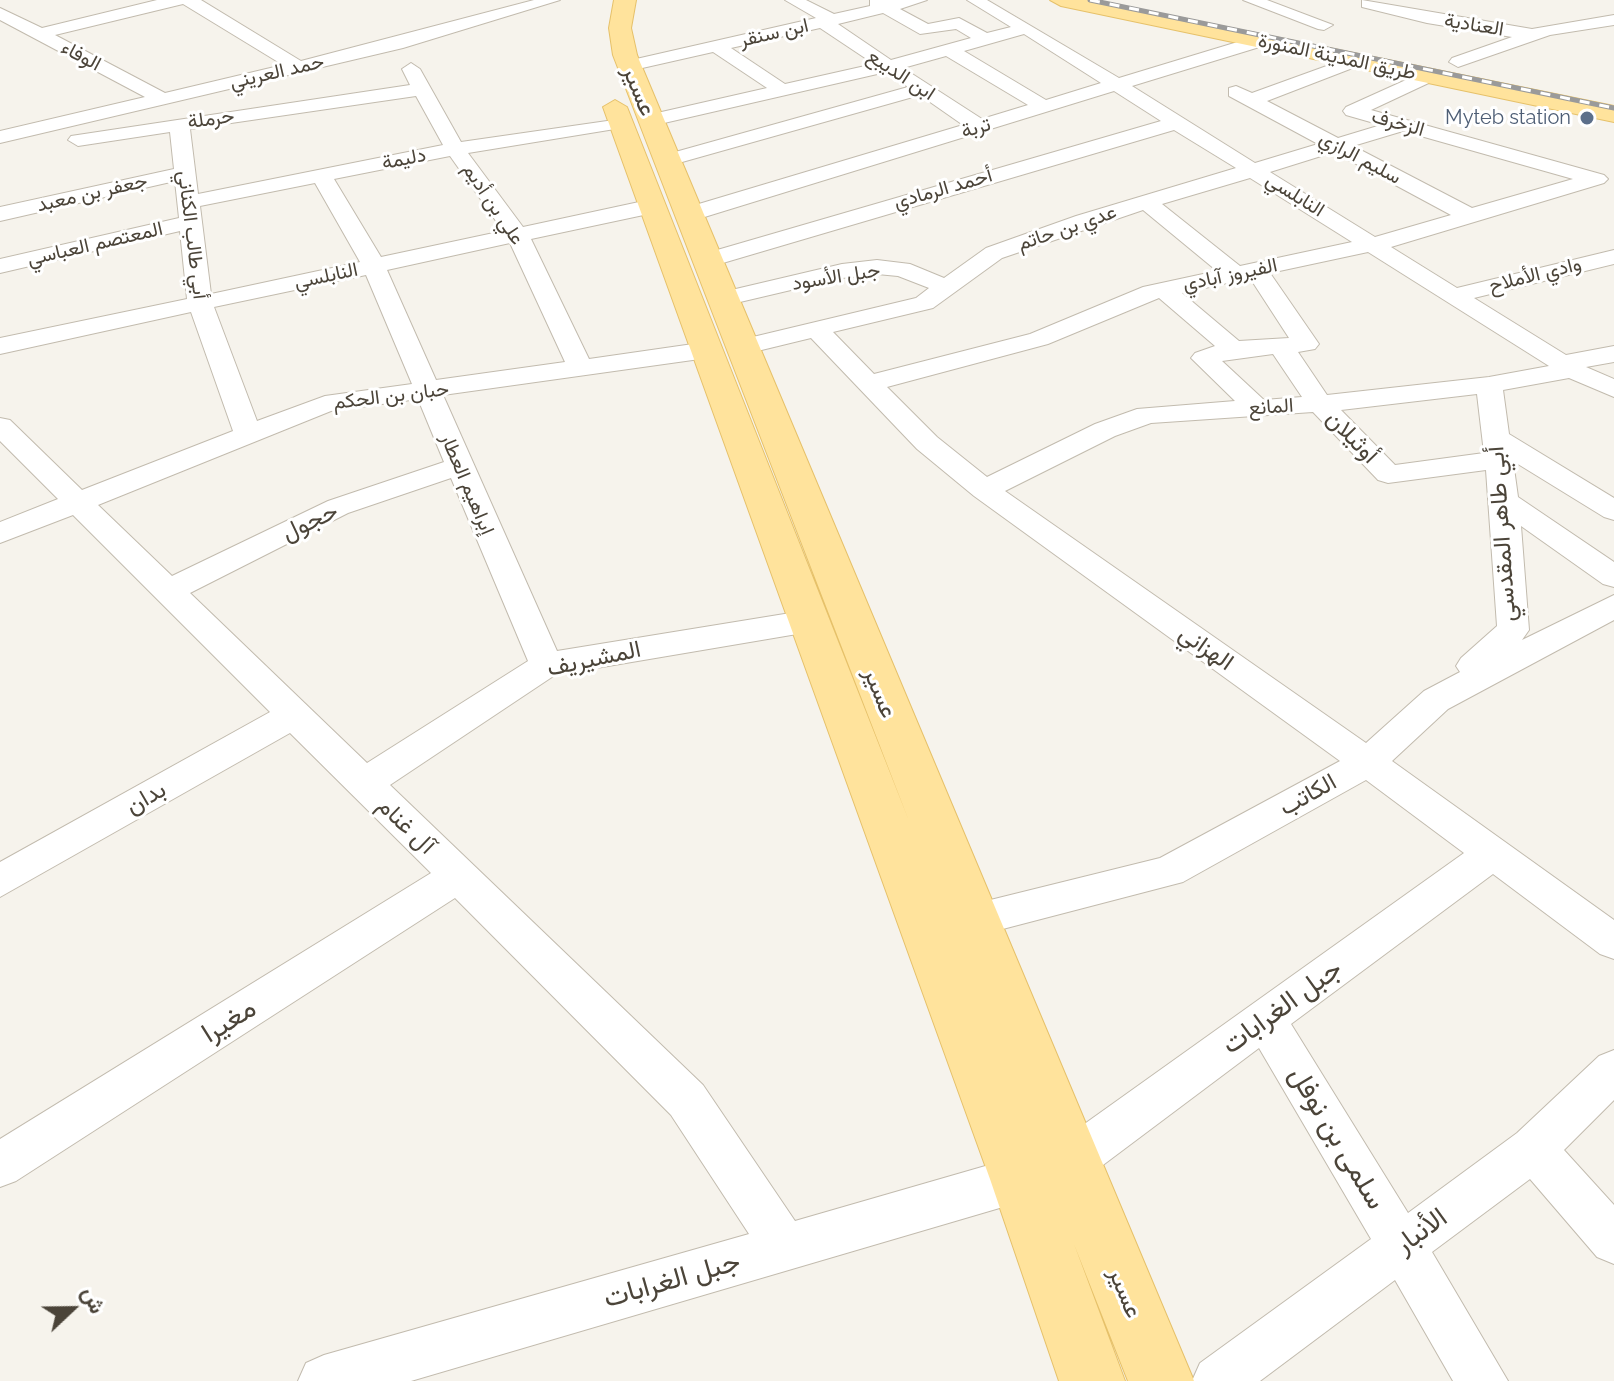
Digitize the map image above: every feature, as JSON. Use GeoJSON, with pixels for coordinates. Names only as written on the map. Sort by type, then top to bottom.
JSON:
{"type":"FeatureCollection","features":[{"type":"Feature","properties":{"kind":"main road","name":"طريق المدينة المنورة"},"geometry":{"type":"LineString","coordinates":[[1063,0],[1614,114]]}},
{"type":"Feature","properties":{"kind":"main road","name":"طريق المدينة المنورة"},"geometry":{"type":"LineString","coordinates":[[1155,0],[1346,13],[1458,62],[1614,93]]}},
{"type":"Feature","properties":{"kind":"main road","name":"عسير"},"geometry":{"type":"LineString","coordinates":[[622,1],[620,28],[629,66],[636,121],[724,348],[972,920],[1161,1381]]}},
{"type":"Feature","properties":{"kind":"main road","name":"عسير"},"geometry":{"type":"LineString","coordinates":[[622,1],[596,32],[599,59],[636,121],[668,160],[672,210],[715,279],[724,348],[809,621],[1020,1179],[1092,1381]]}},
{"type":"Feature","properties":{"kind":"street"},"geometry":{"type":"LineString","coordinates":[[189,0],[298,67]]}},
{"type":"Feature","properties":{"kind":"street","name":"حمد العريني"},"geometry":{"type":"LineString","coordinates":[[0,137],[397,44],[552,0]]}},
{"type":"Feature","properties":{"kind":"street","name":"ابن الديبع"},"geometry":{"type":"LineString","coordinates":[[793,0],[828,21],[885,67],[980,127]]}},
{"type":"Feature","properties":{"kind":"street"},"geometry":{"type":"LineString","coordinates":[[868,0],[926,30],[959,23],[985,39]]}},
{"type":"Feature","properties":{"kind":"street","name":"ابن سنقر"},"geometry":{"type":"LineString","coordinates":[[629,66],[919,0]]}},
{"type":"Feature","properties":{"kind":"street","name":"النابلسي"},"geometry":{"type":"LineString","coordinates":[[975,0],[1179,122],[1569,367],[1614,389]]}},
{"type":"Feature","properties":{"kind":"street","name":"العنادية"},"geometry":{"type":"LineString","coordinates":[[1251,0],[1346,13],[1427,18],[1534,35]]}},
{"type":"Feature","properties":{"kind":"street"},"geometry":{"type":"LineString","coordinates":[[39,34],[163,1]]}},
{"type":"Feature","properties":{"kind":"street"},"geometry":{"type":"LineString","coordinates":[[1581,6],[1611,21]]}},
{"type":"Feature","properties":{"kind":"street","name":"الوفاء"},"geometry":{"type":"LineString","coordinates":[[0,13],[162,99]]}},
{"type":"Feature","properties":{"kind":"street"},"geometry":{"type":"LineString","coordinates":[[1458,62],[1534,35],[1611,21]]}},
{"type":"Feature","properties":{"kind":"street","name":"دليمة"},"geometry":{"type":"LineString","coordinates":[[189,212],[321,176],[455,149],[636,121],[782,90],[885,67],[1026,28]]}},
{"type":"Feature","properties":{"kind":"street","name":"تربة"},"geometry":{"type":"LineString","coordinates":[[672,210],[872,159],[1260,41]]}},
{"type":"Feature","properties":{"kind":"street","name":"علي بن أديم"},"geometry":{"type":"LineString","coordinates":[[397,44],[455,149],[518,236],[581,369]]}},
{"type":"Feature","properties":{"kind":"street"},"geometry":{"type":"LineString","coordinates":[[716,46],[782,90]]}},
{"type":"Feature","properties":{"kind":"street"},"geometry":{"type":"LineString","coordinates":[[948,49],[1045,107]]}},
{"type":"Feature","properties":{"kind":"street","name":"سليم الرازي"},"geometry":{"type":"LineString","coordinates":[[1357,60],[1243,96],[1470,216]]}},
{"type":"Feature","properties":{"kind":"street","name":"الزخرف"},"geometry":{"type":"LineString","coordinates":[[1428,76],[1353,111],[1608,181]]}},
{"type":"Feature","properties":{"kind":"street","name":"حرملة"},"geometry":{"type":"LineString","coordinates":[[0,152],[422,89]]}},
{"type":"Feature","properties":{"kind":"street"},"geometry":{"type":"LineString","coordinates":[[668,160],[921,89]]}},
{"type":"Feature","properties":{"kind":"street"},"geometry":{"type":"LineString","coordinates":[[815,118],[872,159]]}},
{"type":"Feature","properties":{"kind":"street","name":"أحمد الرمادي"},"geometry":{"type":"LineString","coordinates":[[715,279],[858,214],[1179,122]]}},
{"type":"Feature","properties":{"kind":"street","name":"أبي طالب الكناني"},"geometry":{"type":"LineString","coordinates":[[179,124],[200,303],[248,434]]}},
{"type":"Feature","properties":{"kind":"street","name":"عدي بن حاتم"},"geometry":{"type":"LineString","coordinates":[[724,348],[818,331],[924,303],[994,253],[1146,202],[1402,125]]}},
{"type":"Feature","properties":{"kind":"street","name":"جعفر بن معبد"},"geometry":{"type":"LineString","coordinates":[[0,214],[184,173]]}},
{"type":"Feature","properties":{"kind":"street","name":"إبراهيم العطار"},"geometry":{"type":"LineString","coordinates":[[321,176],[374,266],[546,665]]}},
{"type":"Feature","properties":{"kind":"street","name":"الفيروز آبادي"},"geometry":{"type":"LineString","coordinates":[[870,383],[1039,339],[1163,289],[1375,244],[1608,181]]}},
{"type":"Feature","properties":{"kind":"street"},"geometry":{"type":"LineString","coordinates":[[1146,202],[1246,272],[1306,344],[1233,349],[1204,358],[1257,408]]}},
{"type":"Feature","properties":{"kind":"street","name":"النابلسي"},"geometry":{"type":"LineString","coordinates":[[0,346],[518,236],[672,210]]}},
{"type":"Feature","properties":{"kind":"street","name":"المعتصم العباسي"},"geometry":{"type":"LineString","coordinates":[[0,266],[189,212]]}},
{"type":"Feature","properties":{"kind":"street"},"geometry":{"type":"LineString","coordinates":[[858,214],[876,250]]}},
{"type":"Feature","properties":{"kind":"street","name":"جبل الأسود"},"geometry":{"type":"LineString","coordinates":[[715,279],[842,271],[876,250],[902,269],[947,287]]}},
{"type":"Feature","properties":{"kind":"street","name":"وادي الأملاح"},"geometry":{"type":"LineString","coordinates":[[1456,295],[1614,257]]}},
{"type":"Feature","properties":{"kind":"street"},"geometry":{"type":"LineString","coordinates":[[1163,289],[1233,349]]}},
{"type":"Feature","properties":{"kind":"street","name":"الهزاني"},"geometry":{"type":"LineString","coordinates":[[818,331],[927,443],[984,490],[1368,762],[1614,942]]}},
{"type":"Feature","properties":{"kind":"street","name":"أوثيلان"},"geometry":{"type":"LineString","coordinates":[[1280,345],[1320,404],[1388,474],[1498,449]]}},
{"type":"Feature","properties":{"kind":"street","name":"حبان بن الحكم"},"geometry":{"type":"LineString","coordinates":[[0,533],[325,404],[428,392],[724,348]]}},
{"type":"Feature","properties":{"kind":"street","name":"المانع"},"geometry":{"type":"LineString","coordinates":[[984,490],[1105,430],[1147,415],[1320,404],[1489,385],[1614,354]]}},
{"type":"Feature","properties":{"kind":"street","name":"أبي طاهر المقدسي"},"geometry":{"type":"LineString","coordinates":[[1436,700],[1513,630],[1504,501],[1489,385]]}},
{"type":"Feature","properties":{"kind":"street","name":"آل غنام"},"geometry":{"type":"LineString","coordinates":[[0,426],[73,502],[687,1100],[785,1247]]}},
{"type":"Feature","properties":{"kind":"street"},"geometry":{"type":"LineString","coordinates":[[1498,449],[1614,511]]}},
{"type":"Feature","properties":{"kind":"street","name":"حجول"},"geometry":{"type":"LineString","coordinates":[[166,592],[338,507],[460,466]]}},
{"type":"Feature","properties":{"kind":"street"},"geometry":{"type":"LineString","coordinates":[[1504,501],[1614,577]]}},
{"type":"Feature","properties":{"kind":"street","name":"الكاتب"},"geometry":{"type":"LineString","coordinates":[[972,920],[1169,871],[1368,762],[1436,700],[1614,606]]}},
{"type":"Feature","properties":{"kind":"street","name":"المشيريف"},"geometry":{"type":"LineString","coordinates":[[363,784],[546,665],[809,621]]}},
{"type":"Feature","properties":{"kind":"street","name":"بدان"},"geometry":{"type":"LineString","coordinates":[[0,881],[293,715]]}},
{"type":"Feature","properties":{"kind":"street","name":"جبل الغرابات"},"geometry":{"type":"LineString","coordinates":[[1071,1161],[1493,853]]}},
{"type":"Feature","properties":{"kind":"street","name":"مغيرا"},"geometry":{"type":"LineString","coordinates":[[0,1165],[458,876]]}},
{"type":"Feature","properties":{"kind":"street","name":"سلمى بن نوفل"},"geometry":{"type":"LineString","coordinates":[[1265,1019],[1482,1381]]}},
{"type":"Feature","properties":{"kind":"street","name":"الأنبار"},"geometry":{"type":"LineString","coordinates":[[1218,1381],[1533,1149],[1614,1070]]}},
{"type":"Feature","properties":{"kind":"street"},"geometry":{"type":"LineString","coordinates":[[1533,1149],[1614,1240]]}},
{"type":"Feature","properties":{"kind":"street","name":"جبل الغرابات"},"geometry":{"type":"LineString","coordinates":[[324,1381],[1020,1179]]}},
{"type":"Feature","properties":{"kind":"railway"},"geometry":{"type":"LineString","coordinates":[[1090,0],[1614,108]]}},
{"type":"Feature","properties":{"kind":"place","name":"Myteb station"},"geometry":{"type":"Point","coordinates":[1587,118]}}]}
